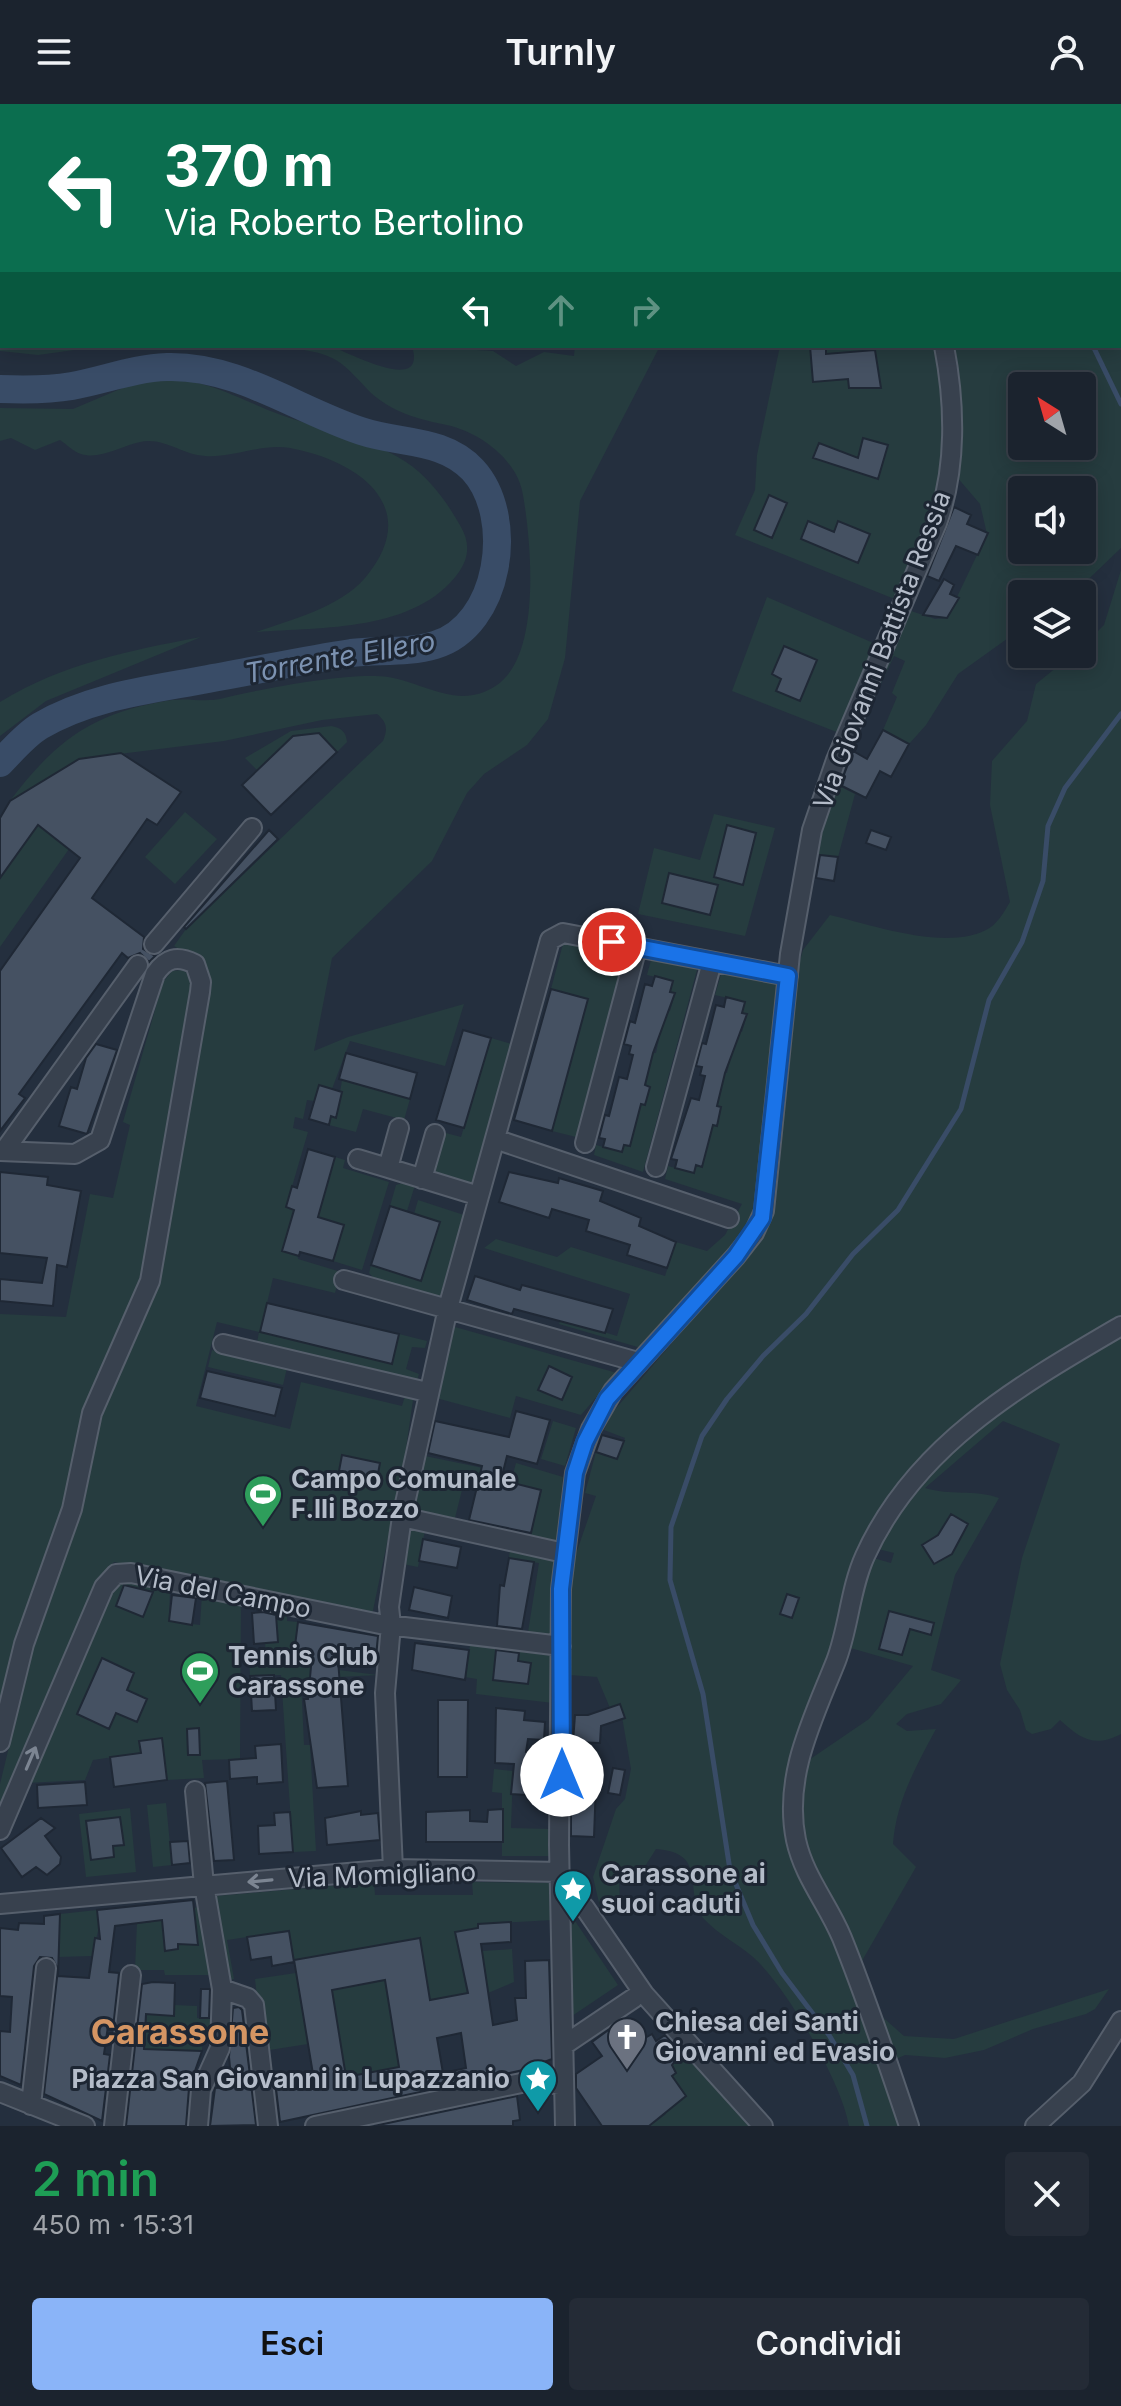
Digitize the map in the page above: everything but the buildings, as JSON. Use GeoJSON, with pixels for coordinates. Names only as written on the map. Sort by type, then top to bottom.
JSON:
{"type":"FeatureCollection","features":[{"type":"Feature","properties":{"kind":"street","name":"Via Giovanni Battista Ressia"},"geometry":{"type":"LineString","coordinates":[[565,2126],[560,1893],[561,1646],[564,1553],[575,1473],[585,1442],[607,1399],[736,1256],[762,1218],[788,976],[809,845],[820,802],[937,523],[946,494],[951,420],[944,348]]}},
{"type":"Feature","properties":{"kind":"street"},"geometry":{"type":"LineString","coordinates":[[154,944],[252,828]]}},
{"type":"Feature","properties":{"kind":"street"},"geometry":{"type":"LineString","coordinates":[[393,1869],[385,1693],[391,1625],[389,1607],[402,1517],[427,1392],[448,1308],[549,944],[554,935],[563,933],[788,976]]}},
{"type":"Feature","properties":{"kind":"street"},"geometry":{"type":"LineString","coordinates":[[585,1143],[637,947]]}},
{"type":"Feature","properties":{"kind":"street"},"geometry":{"type":"LineString","coordinates":[[0,1742],[24,1644],[72,1509],[92,1413],[150,1281],[200,992],[201,982],[195,964],[176,958],[167,960],[155,974],[100,1140],[83,1152],[2,1151]]}},
{"type":"Feature","properties":{"kind":"street"},"geometry":{"type":"LineString","coordinates":[[656,1167],[712,962]]}},
{"type":"Feature","properties":{"kind":"street"},"geometry":{"type":"LineString","coordinates":[[2,1151],[138,965]]}},
{"type":"Feature","properties":{"kind":"street"},"geometry":{"type":"LineString","coordinates":[[388,1168],[399,1128]]}},
{"type":"Feature","properties":{"kind":"street"},"geometry":{"type":"LineString","coordinates":[[422,1179],[435,1134]]}},
{"type":"Feature","properties":{"kind":"street"},"geometry":{"type":"LineString","coordinates":[[495,1139],[729,1218]]}},
{"type":"Feature","properties":{"kind":"street"},"geometry":{"type":"LineString","coordinates":[[358,1159],[479,1196]]}},
{"type":"Feature","properties":{"kind":"street"},"geometry":{"type":"LineString","coordinates":[[344,1280],[638,1362]]}},
{"type":"Feature","properties":{"kind":"street"},"geometry":{"type":"LineString","coordinates":[[909,2126],[843,1940],[802,1864],[792,1806],[801,1749],[842,1645],[865,1556],[917,1472],[946,1443],[1034,1377],[1121,1326]]}},
{"type":"Feature","properties":{"kind":"street"},"geometry":{"type":"LineString","coordinates":[[223,1344],[427,1392]]}},
{"type":"Feature","properties":{"kind":"street"},"geometry":{"type":"LineString","coordinates":[[402,1517],[564,1553]]}},
{"type":"Feature","properties":{"kind":"street","name":"Via del Campo"},"geometry":{"type":"LineString","coordinates":[[0,1830],[104,1587],[116,1574],[131,1573],[391,1625],[561,1646]]}},
{"type":"Feature","properties":{"kind":"street"},"geometry":{"type":"LineString","coordinates":[[195,1791],[204,1885],[222,1989],[220,2046],[201,2090],[198,2126]]}},
{"type":"Feature","properties":{"kind":"street","name":"Via Momigliano"},"geometry":{"type":"LineString","coordinates":[[1,1903],[393,1869],[560,1872]]}},
{"type":"Feature","properties":{"kind":"street"},"geometry":{"type":"LineString","coordinates":[[560,1893],[574,1898],[585,1908],[644,1994],[763,2126]]}},
{"type":"Feature","properties":{"kind":"street"},"geometry":{"type":"LineString","coordinates":[[31,2105],[46,1968]]}},
{"type":"Feature","properties":{"kind":"street"},"geometry":{"type":"LineString","coordinates":[[114,2126],[131,1975]]}},
{"type":"Feature","properties":{"kind":"street"},"geometry":{"type":"LineString","coordinates":[[222,1989],[248,1998],[254,2005],[268,2126]]}},
{"type":"Feature","properties":{"kind":"street"},"geometry":{"type":"LineString","coordinates":[[564,2045],[634,1998]]}},
{"type":"Feature","properties":{"kind":"street"},"geometry":{"type":"LineString","coordinates":[[1035,2126],[1077,2088],[1121,2021]]}},
{"type":"Feature","properties":{"kind":"street"},"geometry":{"type":"LineString","coordinates":[[315,2126],[531,2081],[564,2085]]}},
{"type":"Feature","properties":{"kind":"street"},"geometry":{"type":"LineString","coordinates":[[0,2092],[85,2126]]}},
{"type":"Feature","properties":{"kind":"green space"},"geometry":{"type":"Polygon","coordinates":[[[0,348],[89,348],[38,355],[0,351],[0,348]]]}},
{"type":"Feature","properties":{"kind":"green space"},"geometry":{"type":"Polygon","coordinates":[[[281,348],[334,348],[397,370],[408,368],[414,361],[412,348],[493,351],[516,366],[544,352],[574,356],[575,348],[659,348],[580,501],[565,658],[548,719],[527,745],[484,774],[467,793],[432,861],[332,958],[314,1051],[348,1037],[464,1004],[445,1066],[350,1041],[332,1089],[319,1085],[314,1101],[307,1100],[303,1119],[295,1117],[293,1128],[308,1132],[286,1207],[294,1210],[298,1259],[341,1272],[335,1293],[273,1278],[260,1332],[391,1363],[399,1334],[427,1341],[425,1348],[412,1347],[406,1369],[419,1374],[417,1381],[257,1343],[259,1332],[217,1322],[196,1406],[290,1429],[301,1382],[402,1406],[405,1396],[413,1400],[404,1462],[372,1615],[114,1562],[99,1578],[0,1807],[0,1784],[31,1656],[100,1417],[156,1287],[196,959],[174,946],[186,929],[383,741],[386,726],[377,714],[322,720],[224,741],[79,759],[9,802],[43,762],[78,732],[120,712],[144,705],[178,700],[214,700],[298,683],[358,676],[406,681],[451,695],[481,693],[497,685],[511,670],[521,649],[527,623],[530,567],[526,515],[519,482],[504,458],[469,432],[414,417],[387,405],[336,360],[281,348]]]}},
{"type":"Feature","properties":{"kind":"green space"},"geometry":{"type":"Polygon","coordinates":[[[780,348],[938,348],[944,409],[944,452],[939,494],[897,600],[735,535],[755,490],[757,455],[780,348]]]}},
{"type":"Feature","properties":{"kind":"green space"},"geometry":{"type":"Polygon","coordinates":[[[952,348],[1121,348],[1121,548],[1088,580],[1008,580],[1008,638],[958,674],[926,725],[909,744],[883,730],[897,697],[892,693],[905,661],[894,656],[860,729],[857,728],[908,610],[935,619],[947,618],[987,534],[980,504],[956,476],[952,348]]]}},
{"type":"Feature","properties":{"kind":"green space"},"geometry":{"type":"Polygon","coordinates":[[[160,378],[207,385],[281,415],[361,440],[406,462],[437,491],[464,533],[467,550],[459,572],[441,592],[393,616],[338,627],[256,632],[329,605],[342,597],[365,578],[382,553],[388,530],[386,510],[376,492],[360,476],[316,454],[280,447],[205,456],[149,441],[88,455],[76,452],[60,440],[35,450],[11,438],[0,441],[0,408],[73,409],[132,384],[160,378]]]}},
{"type":"Feature","properties":{"kind":"green space"},"geometry":{"type":"Polygon","coordinates":[[[1121,570],[1121,1319],[901,1488],[841,1628],[787,1784],[835,1938],[904,2126],[849,2126],[836,2086],[811,2036],[766,1971],[753,1957],[705,1920],[698,1909],[689,1866],[683,1858],[673,1852],[656,1849],[642,1871],[619,1878],[620,1905],[600,1907],[593,1877],[616,1809],[625,1799],[631,1769],[620,1705],[610,1708],[597,1677],[569,1675],[569,1574],[596,1496],[585,1493],[596,1452],[617,1459],[625,1438],[604,1430],[612,1413],[751,1251],[769,1224],[798,967],[803,950],[830,915],[887,930],[950,938],[969,936],[997,922],[1010,902],[990,805],[992,761],[1027,721],[1036,684],[1056,668],[1096,668],[1096,633],[1104,625],[1121,570]]]}},
{"type":"Feature","properties":{"kind":"green space"},"geometry":{"type":"Polygon","coordinates":[[[767,597],[878,645],[839,733],[732,691],[767,597]]]}},
{"type":"Feature","properties":{"kind":"green space"},"geometry":{"type":"Polygon","coordinates":[[[201,637],[46,701],[0,736],[0,702],[48,677],[97,660],[201,637]]]}},
{"type":"Feature","properties":{"kind":"green space"},"geometry":{"type":"Polygon","coordinates":[[[331,726],[342,731],[347,742],[337,752],[319,733],[293,736],[257,770],[245,758],[291,731],[331,726]]]}},
{"type":"Feature","properties":{"kind":"green space"},"geometry":{"type":"Polygon","coordinates":[[[835,784],[855,794],[838,857],[816,854],[835,784]]]}},
{"type":"Feature","properties":{"kind":"green space"},"geometry":{"type":"Polygon","coordinates":[[[185,812],[217,839],[175,884],[145,857],[185,812]]]}},
{"type":"Feature","properties":{"kind":"green space"},"geometry":{"type":"Polygon","coordinates":[[[714,814],[775,828],[745,936],[638,914],[654,848],[700,860],[714,814]]]}},
{"type":"Feature","properties":{"kind":"green space"},"geometry":{"type":"Polygon","coordinates":[[[38,825],[69,849],[0,947],[0,878],[38,825]]]}},
{"type":"Feature","properties":{"kind":"green space"},"geometry":{"type":"Polygon","coordinates":[[[564,940],[626,952],[576,1137],[552,1131],[588,1000],[551,989],[564,940]]]}},
{"type":"Feature","properties":{"kind":"green space"},"geometry":{"type":"Polygon","coordinates":[[[652,956],[698,966],[643,1172],[594,1155],[596,1145],[622,1152],[624,1145],[630,1146],[640,1104],[645,1104],[649,1087],[645,1085],[647,1075],[629,1070],[633,1055],[656,1053],[665,1011],[670,1011],[675,994],[670,992],[673,981],[647,975],[652,956]]]}},
{"type":"Feature","properties":{"kind":"green space"},"geometry":{"type":"Polygon","coordinates":[[[183,970],[191,976],[194,985],[142,1278],[88,1401],[65,1500],[0,1706],[0,1314],[66,1317],[90,1194],[113,1198],[130,1125],[123,1122],[163,982],[172,971],[183,970]]]}},
{"type":"Feature","properties":{"kind":"green space"},"geometry":{"type":"Polygon","coordinates":[[[722,971],[777,983],[753,1214],[723,1257],[641,1348],[559,1324],[561,1319],[617,1336],[630,1294],[484,1248],[496,1239],[557,1257],[571,1247],[665,1276],[676,1242],[707,1251],[725,1235],[742,1204],[665,1179],[668,1166],[694,1173],[696,1165],[702,1167],[711,1124],[717,1125],[721,1108],[717,1106],[719,1095],[701,1090],[705,1076],[719,1080],[721,1072],[727,1073],[737,1032],[742,1032],[747,1015],[742,1013],[744,1002],[715,995],[722,971]]]}},
{"type":"Feature","properties":{"kind":"green space"},"geometry":{"type":"Polygon","coordinates":[[[491,1038],[512,1044],[472,1186],[430,1174],[442,1132],[461,1137],[491,1038]]]}},
{"type":"Feature","properties":{"kind":"green space"},"geometry":{"type":"Polygon","coordinates":[[[342,1080],[410,1099],[404,1120],[363,1109],[356,1132],[329,1125],[331,1116],[336,1117],[342,1080]]]}},
{"type":"Feature","properties":{"kind":"green space"},"geometry":{"type":"Polygon","coordinates":[[[335,1157],[345,1160],[343,1168],[389,1182],[362,1270],[333,1261],[344,1225],[318,1217],[335,1157]]]}},
{"type":"Feature","properties":{"kind":"green space"},"geometry":{"type":"Polygon","coordinates":[[[406,1182],[415,1185],[407,1211],[390,1206],[396,1185],[406,1182]]]}},
{"type":"Feature","properties":{"kind":"green space"},"geometry":{"type":"Polygon","coordinates":[[[418,1200],[464,1215],[440,1297],[374,1278],[369,1273],[371,1265],[422,1280],[440,1222],[414,1214],[418,1200]]]}},
{"type":"Feature","properties":{"kind":"green space"},"geometry":{"type":"Polygon","coordinates":[[[455,1327],[617,1373],[581,1415],[516,1396],[510,1418],[436,1398],[455,1327]]]}},
{"type":"Feature","properties":{"kind":"green space"},"geometry":{"type":"Polygon","coordinates":[[[1121,1333],[1121,1734],[1095,1741],[1081,1736],[1060,1720],[1051,1729],[1032,1734],[1026,1730],[1020,1710],[1007,1690],[1000,1664],[1022,1558],[1060,1444],[1003,1421],[925,1488],[999,1498],[955,1575],[931,1670],[961,1680],[941,1704],[907,1714],[896,1724],[907,1731],[936,1729],[908,1785],[895,1829],[893,1844],[916,1867],[859,1966],[809,1862],[799,1817],[803,1764],[869,1719],[913,1666],[847,1647],[870,1557],[891,1563],[894,1553],[874,1548],[918,1480],[1016,1396],[1121,1333]]]}},
{"type":"Feature","properties":{"kind":"green space"},"geometry":{"type":"Polygon","coordinates":[[[212,1350],[287,1368],[283,1385],[208,1367],[212,1350]]]}},
{"type":"Feature","properties":{"kind":"green space"},"geometry":{"type":"Polygon","coordinates":[[[553,1421],[576,1428],[565,1466],[541,1459],[553,1421]]]}},
{"type":"Feature","properties":{"kind":"green space"},"geometry":{"type":"Polygon","coordinates":[[[425,1456],[513,1474],[516,1463],[563,1477],[556,1542],[530,1536],[542,1490],[480,1475],[477,1484],[464,1482],[455,1518],[414,1509],[425,1456]]]}},
{"type":"Feature","properties":{"kind":"green space"},"geometry":{"type":"Polygon","coordinates":[[[411,1527],[425,1530],[418,1567],[403,1564],[411,1527]]]}},
{"type":"Feature","properties":{"kind":"green space"},"geometry":{"type":"Polygon","coordinates":[[[510,1549],[554,1559],[554,1636],[528,1632],[539,1563],[509,1558],[510,1549]]]}},
{"type":"Feature","properties":{"kind":"green space"},"geometry":{"type":"Polygon","coordinates":[[[123,1580],[170,1590],[169,1621],[200,1625],[202,1595],[241,1601],[240,1759],[202,1760],[204,1778],[167,1780],[161,1738],[139,1741],[141,1753],[93,1760],[85,1780],[26,1783],[111,1588],[123,1580]]]}},
{"type":"Feature","properties":{"kind":"green space"},"geometry":{"type":"Polygon","coordinates":[[[276,1612],[287,1614],[287,1621],[298,1622],[292,1664],[378,1675],[301,1679],[304,1745],[310,1745],[316,1851],[293,1852],[281,1675],[250,1676],[249,1656],[266,1654],[265,1643],[278,1642],[276,1612]]]}},
{"type":"Feature","properties":{"kind":"green space"},"geometry":{"type":"Polygon","coordinates":[[[470,1645],[554,1656],[553,1703],[476,1694],[477,1679],[465,1677],[470,1645]]]}},
{"type":"Feature","properties":{"kind":"green space"},"geometry":{"type":"Polygon","coordinates":[[[494,1769],[513,1771],[511,1828],[551,1829],[551,1856],[502,1856],[502,1793],[492,1792],[494,1769]]]}},
{"type":"Feature","properties":{"kind":"green space"},"geometry":{"type":"Polygon","coordinates":[[[166,1803],[172,1865],[153,1867],[147,1805],[166,1803]]]}},
{"type":"Feature","properties":{"kind":"green space"},"geometry":{"type":"Polygon","coordinates":[[[130,1808],[136,1872],[86,1877],[79,1814],[130,1808]]]}},
{"type":"Feature","properties":{"kind":"green space"},"geometry":{"type":"Polygon","coordinates":[[[374,1882],[375,1895],[473,1895],[472,1882],[552,1883],[553,1920],[478,1924],[478,1928],[455,1932],[467,1993],[430,2000],[419,1938],[294,1960],[289,1931],[227,1940],[234,1979],[230,1980],[216,1896],[374,1882]]]}},
{"type":"Feature","properties":{"kind":"green space"},"geometry":{"type":"Polygon","coordinates":[[[199,1907],[212,1975],[165,1975],[164,1970],[135,1970],[137,1923],[151,1922],[150,1915],[199,1907]]]}},
{"type":"Feature","properties":{"kind":"green space"},"geometry":{"type":"Polygon","coordinates":[[[97,1910],[99,1927],[92,1956],[59,1957],[60,1914],[97,1910]]]}},
{"type":"Feature","properties":{"kind":"green space"},"geometry":{"type":"Polygon","coordinates":[[[569,1912],[618,1985],[572,2016],[569,1912]]]}},
{"type":"Feature","properties":{"kind":"green space"},"geometry":{"type":"Polygon","coordinates":[[[512,1949],[514,1982],[488,1993],[482,1951],[512,1949]]]}},
{"type":"Feature","properties":{"kind":"green space"},"geometry":{"type":"Polygon","coordinates":[[[296,1973],[308,2044],[263,2051],[255,1979],[296,1973]]]}},
{"type":"Feature","properties":{"kind":"green space"},"geometry":{"type":"Polygon","coordinates":[[[385,1980],[399,2067],[346,2077],[332,1990],[385,1980]]]}},
{"type":"Feature","properties":{"kind":"green space"},"geometry":{"type":"Polygon","coordinates":[[[1109,1989],[1095,2009],[1086,2014],[1033,2029],[984,2050],[945,2058],[905,2055],[894,2060],[878,2013],[904,2036],[954,2039],[1109,1989]]]}},
{"type":"Feature","properties":{"kind":"green space"},"geometry":{"type":"Polygon","coordinates":[[[174,2005],[197,2006],[197,2018],[217,2019],[216,2029],[203,2029],[202,2051],[144,2049],[147,2014],[173,2016],[174,2005]]]}},
{"type":"Feature","properties":{"kind":"green space"},"geometry":{"type":"Polygon","coordinates":[[[682,2049],[752,2126],[649,2126],[651,2119],[654,2123],[666,2114],[663,2110],[686,2096],[672,2076],[676,2073],[672,2065],[679,2060],[682,2049]]]}},
{"type":"Feature","properties":{"kind":"waterway"},"geometry":{"type":"LineString","coordinates":[[1094,348],[1121,404]]}},
{"type":"Feature","properties":{"kind":"waterway","name":"Torrente Ellero"},"geometry":{"type":"LineString","coordinates":[[0,389],[63,387],[167,367],[218,373],[361,431],[448,452],[473,470],[486,490],[494,514],[497,541],[487,594],[474,616],[457,634],[435,645],[333,656],[100,701],[40,726],[0,763]]}},
{"type":"Feature","properties":{"kind":"waterway"},"geometry":{"type":"LineString","coordinates":[[867,2126],[853,2075],[829,2035],[782,1973],[753,1925],[730,1870],[703,1694],[670,1580],[671,1527],[702,1436],[727,1399],[763,1356],[806,1314],[853,1254],[898,1210],[961,1109],[989,1000],[1022,942],[1043,881],[1048,826],[1065,788],[1121,714]]}},
{"type":"Feature","properties":{"kind":"place","name":"Campo Comunale F.lli Bozzo"},"geometry":{"type":"Point","coordinates":[263,1528]}},
{"type":"Feature","properties":{"kind":"place","name":"Tennis Club Carassone"},"geometry":{"type":"Point","coordinates":[200,1705]}},
{"type":"Feature","properties":{"kind":"place","name":"Carassone ai suoi caduti"},"geometry":{"type":"Point","coordinates":[573,1923]}},
{"type":"Feature","properties":{"kind":"place","name":"Chiesa dei Santi Giovanni ed Evasio"},"geometry":{"type":"Point","coordinates":[627,2071]}},
{"type":"Feature","properties":{"kind":"place","name":"Piazza San Giovanni in Lupazzanio"},"geometry":{"type":"Point","coordinates":[538,2113]}},
{"type":"Feature","properties":{"kind":"district","name":"Carassone"},"geometry":{"type":"Point","coordinates":[180,2032]}},
{"type":"Feature","properties":{"kind":"route"},"geometry":{"type":"LineString","coordinates":[[562,1775],[561,1589],[575,1473],[585,1442],[607,1399],[736,1256],[762,1218],[766,1204],[788,976],[612,942]]}}]}
